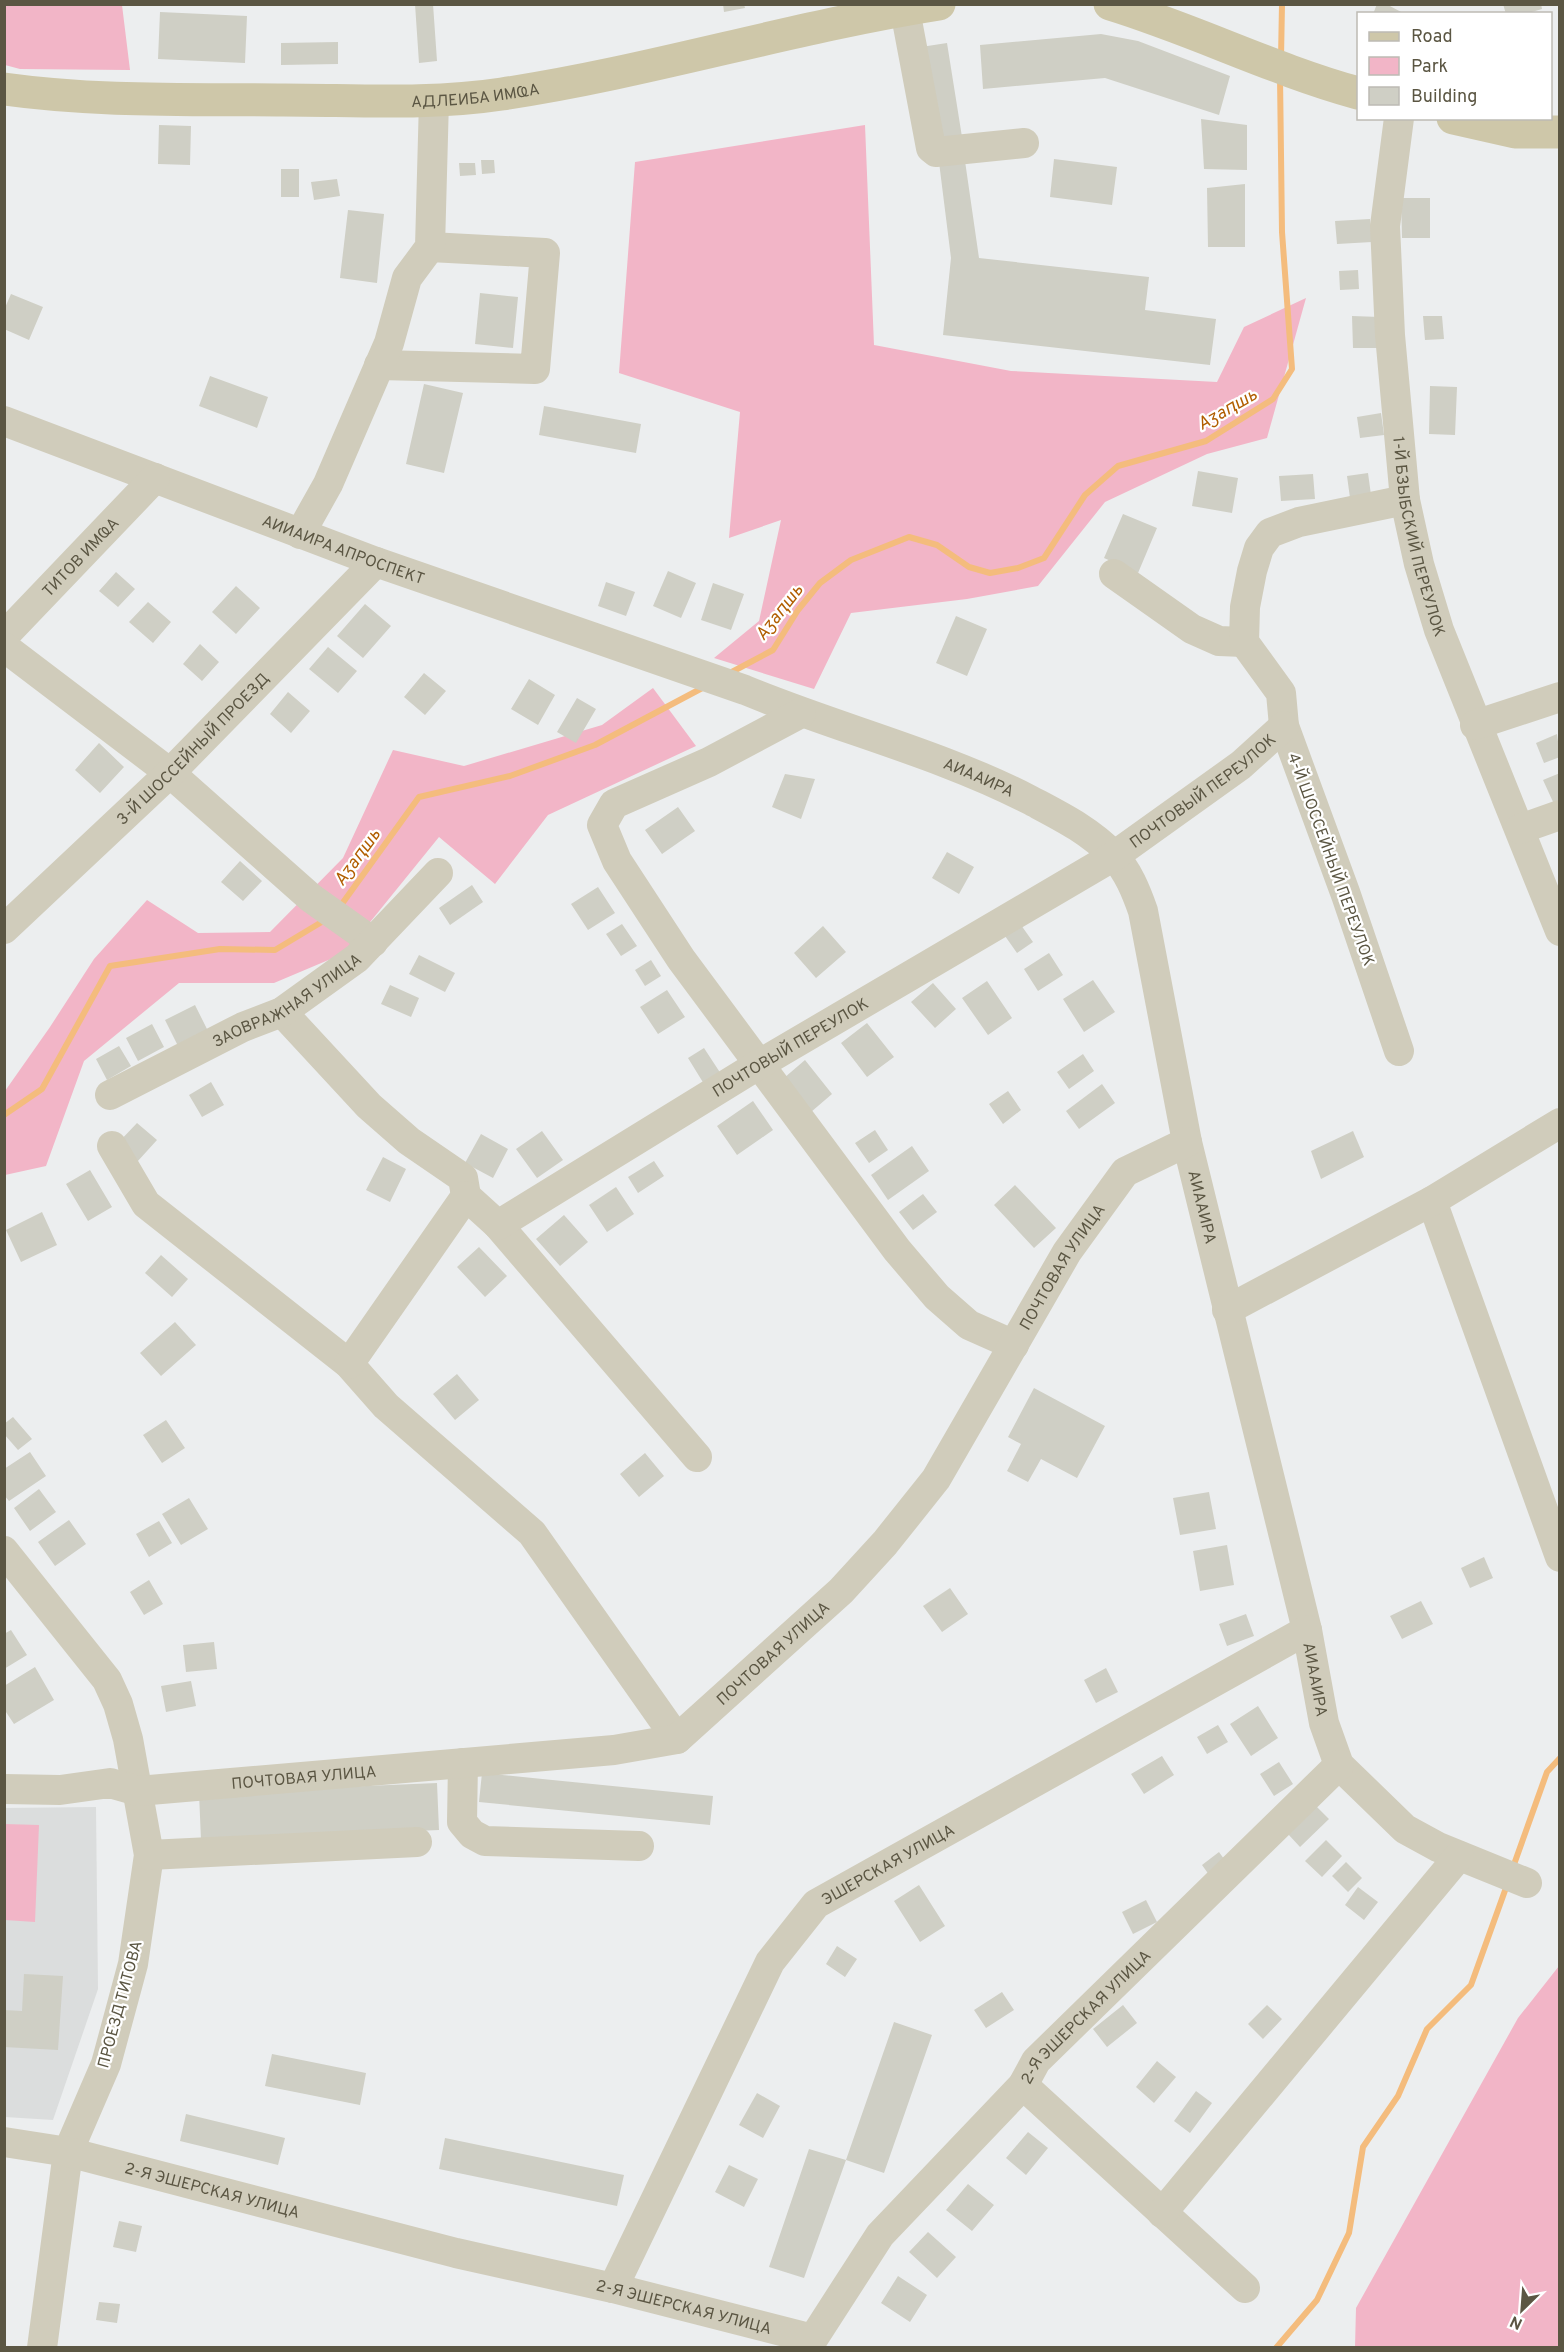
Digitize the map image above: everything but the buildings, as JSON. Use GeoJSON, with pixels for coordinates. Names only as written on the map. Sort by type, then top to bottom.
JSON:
{"type":"FeatureCollection","features":[{"type":"Feature","properties":{"kind":"main road","name":"АДЛЕИБА ИМҨА"},"geometry":{"type":"LineString","coordinates":[[4,90],[61,97],[121,99],[434,100],[500,94],[559,84],[939,4]]}},
{"type":"Feature","properties":{"kind":"main road"},"geometry":{"type":"LineString","coordinates":[[1110,4],[1169,22],[1320,82],[1357,92]]}},
{"type":"Feature","properties":{"kind":"main road"},"geometry":{"type":"LineString","coordinates":[[1462,120],[1515,132],[1560,132]]}},
{"type":"Feature","properties":{"kind":"street"},"geometry":{"type":"LineString","coordinates":[[905,10],[934,150],[1024,143]]}},
{"type":"Feature","properties":{"kind":"street"},"geometry":{"type":"LineString","coordinates":[[300,534],[328,484],[389,343],[407,278],[430,247],[434,100]]}},
{"type":"Feature","properties":{"kind":"street","name":"1-Й БЗЫБСКИЙ ПЕРЕУЛОК"},"geometry":{"type":"LineString","coordinates":[[1399,120],[1385,226],[1390,335],[1405,500],[1419,564],[1439,630],[1475,725],[1520,829],[1560,931]]}},
{"type":"Feature","properties":{"kind":"street"},"geometry":{"type":"LineString","coordinates":[[379,365],[535,369],[545,253],[430,247]]}},
{"type":"Feature","properties":{"kind":"street","name":"АИИАИРА АПРОСПЕКТ"},"geometry":{"type":"LineString","coordinates":[[4,421],[376,562],[745,690]]}},
{"type":"Feature","properties":{"kind":"street","name":"ТИТОВ ИМҨА"},"geometry":{"type":"LineString","coordinates":[[4,636],[155,478]]}},
{"type":"Feature","properties":{"kind":"street"},"geometry":{"type":"LineString","coordinates":[[1114,574],[1192,629],[1219,641],[1244,642],[1245,607],[1252,571],[1259,548],[1270,533],[1299,522],[1405,500]]}},
{"type":"Feature","properties":{"kind":"street","name":"3-Й ШОССЕЙНЫЙ ПРОЕЗД"},"geometry":{"type":"LineString","coordinates":[[4,929],[170,773],[376,562]]}},
{"type":"Feature","properties":{"kind":"street","name":"4-Й ШОССЕЙНЫЙ ПЕРЕУЛОК"},"geometry":{"type":"LineString","coordinates":[[1244,642],[1281,693],[1284,726],[1346,895],[1399,1051]]}},
{"type":"Feature","properties":{"kind":"street"},"geometry":{"type":"LineString","coordinates":[[4,647],[170,773],[311,898],[373,942]]}},
{"type":"Feature","properties":{"kind":"street","name":"АИААИРА"},"geometry":{"type":"LineString","coordinates":[[745,690],[801,713],[938,758],[1011,790],[1078,825],[1114,856],[1131,880],[1143,911],[1187,1142],[1307,1630],[1324,1723],[1339,1764],[1405,1829],[1459,1856],[1514,1878]]}},
{"type":"Feature","properties":{"kind":"street"},"geometry":{"type":"LineString","coordinates":[[1475,725],[1560,696]]}},
{"type":"Feature","properties":{"kind":"street"},"geometry":{"type":"LineString","coordinates":[[801,713],[710,762],[614,804],[602,825],[617,861],[681,959],[897,1250],[938,1297],[969,1325],[1014,1345]]}},
{"type":"Feature","properties":{"kind":"street","name":"ПОЧТОВЫЙ ПЕРЕУЛОК"},"geometry":{"type":"LineString","coordinates":[[498,1225],[758,1065],[1114,856],[1241,765],[1284,726]]}},
{"type":"Feature","properties":{"kind":"street"},"geometry":{"type":"LineString","coordinates":[[1520,829],[1560,815]]}},
{"type":"Feature","properties":{"kind":"street","name":"ЗАОВРАЖНАЯ УЛИЦА"},"geometry":{"type":"LineString","coordinates":[[110,1095],[243,1027],[282,1012],[357,958],[438,873]]}},
{"type":"Feature","properties":{"kind":"street"},"geometry":{"type":"LineString","coordinates":[[282,1012],[369,1106],[409,1141],[463,1178],[466,1196],[498,1225],[697,1457]]}},
{"type":"Feature","properties":{"kind":"street"},"geometry":{"type":"LineString","coordinates":[[1227,1310],[1432,1201],[1560,1123]]}},
{"type":"Feature","properties":{"kind":"street","name":"ПОЧТОВАЯ УЛИЦА"},"geometry":{"type":"LineString","coordinates":[[138,1791],[614,1750],[677,1739],[841,1591],[885,1543],[936,1479],[1067,1252],[1125,1172],[1187,1142]]}},
{"type":"Feature","properties":{"kind":"street"},"geometry":{"type":"LineString","coordinates":[[112,1146],[146,1204],[349,1365],[386,1406],[532,1533],[677,1739]]}},
{"type":"Feature","properties":{"kind":"street"},"geometry":{"type":"LineString","coordinates":[[349,1365],[466,1196]]}},
{"type":"Feature","properties":{"kind":"street"},"geometry":{"type":"LineString","coordinates":[[1432,1201],[1560,1557]]}},
{"type":"Feature","properties":{"kind":"street","name":"ПРОЕЗД ТИТОВА"},"geometry":{"type":"LineString","coordinates":[[4,1551],[107,1680],[118,1704],[138,1791],[149,1855],[130,1975],[105,2064],[68,2152],[42,2348]]}},
{"type":"Feature","properties":{"kind":"street","name":"ЭШЕРСКАЯ УЛИЦА"},"geometry":{"type":"LineString","coordinates":[[613,2288],[770,1962],[816,1904],[1307,1630]]}},
{"type":"Feature","properties":{"kind":"street"},"geometry":{"type":"LineString","coordinates":[[463,1763],[462,1822],[478,1838],[485,1841],[639,1846]]}},
{"type":"Feature","properties":{"kind":"street","name":"2-Я ЭШЕРСКАЯ УЛИЦА"},"geometry":{"type":"LineString","coordinates":[[4,2142],[68,2152],[456,2253],[613,2288],[813,2339],[880,2235],[1023,2085],[1036,2061],[1339,1764]]}},
{"type":"Feature","properties":{"kind":"street"},"geometry":{"type":"LineString","coordinates":[[4,1789],[60,1790],[110,1783],[138,1791]]}},
{"type":"Feature","properties":{"kind":"street"},"geometry":{"type":"LineString","coordinates":[[149,1855],[417,1842]]}},
{"type":"Feature","properties":{"kind":"street"},"geometry":{"type":"LineString","coordinates":[[1162,2213],[1459,1856]]}},
{"type":"Feature","properties":{"kind":"street"},"geometry":{"type":"LineString","coordinates":[[1023,2085],[1245,2288]]}},
{"type":"Feature","properties":{"kind":"shaded area"},"geometry":{"type":"Polygon","coordinates":[[[96,1807],[98,1989],[53,2120],[5,2117],[4,1808],[96,1807]]]}},
{"type":"Feature","properties":{"kind":"green space"},"geometry":{"type":"Polygon","coordinates":[[[4,5],[122,5],[130,70],[20,69],[5,65],[4,5]]]}},
{"type":"Feature","properties":{"kind":"green space"},"geometry":{"type":"Polygon","coordinates":[[[865,125],[874,345],[1011,371],[1217,382],[1244,327],[1306,298],[1267,438],[1207,454],[1105,502],[1038,586],[967,599],[851,613],[814,689],[714,658],[759,621],[781,520],[729,538],[740,412],[619,373],[635,162],[865,125]]]}},
{"type":"Feature","properties":{"kind":"green space"},"geometry":{"type":"Polygon","coordinates":[[[653,688],[696,746],[548,815],[495,884],[439,837],[345,953],[274,983],[179,983],[84,1061],[46,1166],[5,1175],[5,1091],[94,959],[147,900],[198,933],[270,932],[343,858],[393,750],[464,766],[602,725],[653,688]]]}},
{"type":"Feature","properties":{"kind":"green space"},"geometry":{"type":"Polygon","coordinates":[[[5,1824],[39,1825],[35,1922],[5,1920],[5,1824]]]}},
{"type":"Feature","properties":{"kind":"green space"},"geometry":{"type":"Polygon","coordinates":[[[1559,1966],[1559,2347],[1355,2347],[1356,2308],[1518,2018],[1559,1966]]]}},
{"type":"Feature","properties":{"kind":"waterway","name":"Аӡаԥшь"},"geometry":{"type":"LineString","coordinates":[[1281,58],[1282,4]]}},
{"type":"Feature","properties":{"kind":"waterway","name":"Аӡаԥшь"},"geometry":{"type":"LineString","coordinates":[[728,674],[773,650],[798,610],[820,583],[851,560],[909,537],[937,545],[969,567],[990,573],[1018,568],[1044,558],[1085,495],[1118,466],[1206,441],[1273,399],[1292,369],[1282,232],[1280,77]]}},
{"type":"Feature","properties":{"kind":"waterway","name":"Аӡаԥшь"},"geometry":{"type":"LineString","coordinates":[[339,908],[419,797],[510,776],[595,745],[706,686]]}},
{"type":"Feature","properties":{"kind":"waterway","name":"Аӡаԥшь"},"geometry":{"type":"LineString","coordinates":[[4,1115],[42,1089],[110,966],[220,949],[275,950],[325,920]]}},
{"type":"Feature","properties":{"kind":"waterway"},"geometry":{"type":"LineString","coordinates":[[1512,1870],[1547,1772],[1560,1758]]}},
{"type":"Feature","properties":{"kind":"waterway"},"geometry":{"type":"LineString","coordinates":[[1276,2348],[1317,2300],[1349,2233],[1363,2147],[1398,2096],[1427,2029],[1471,1985],[1507,1885]]}}]}
